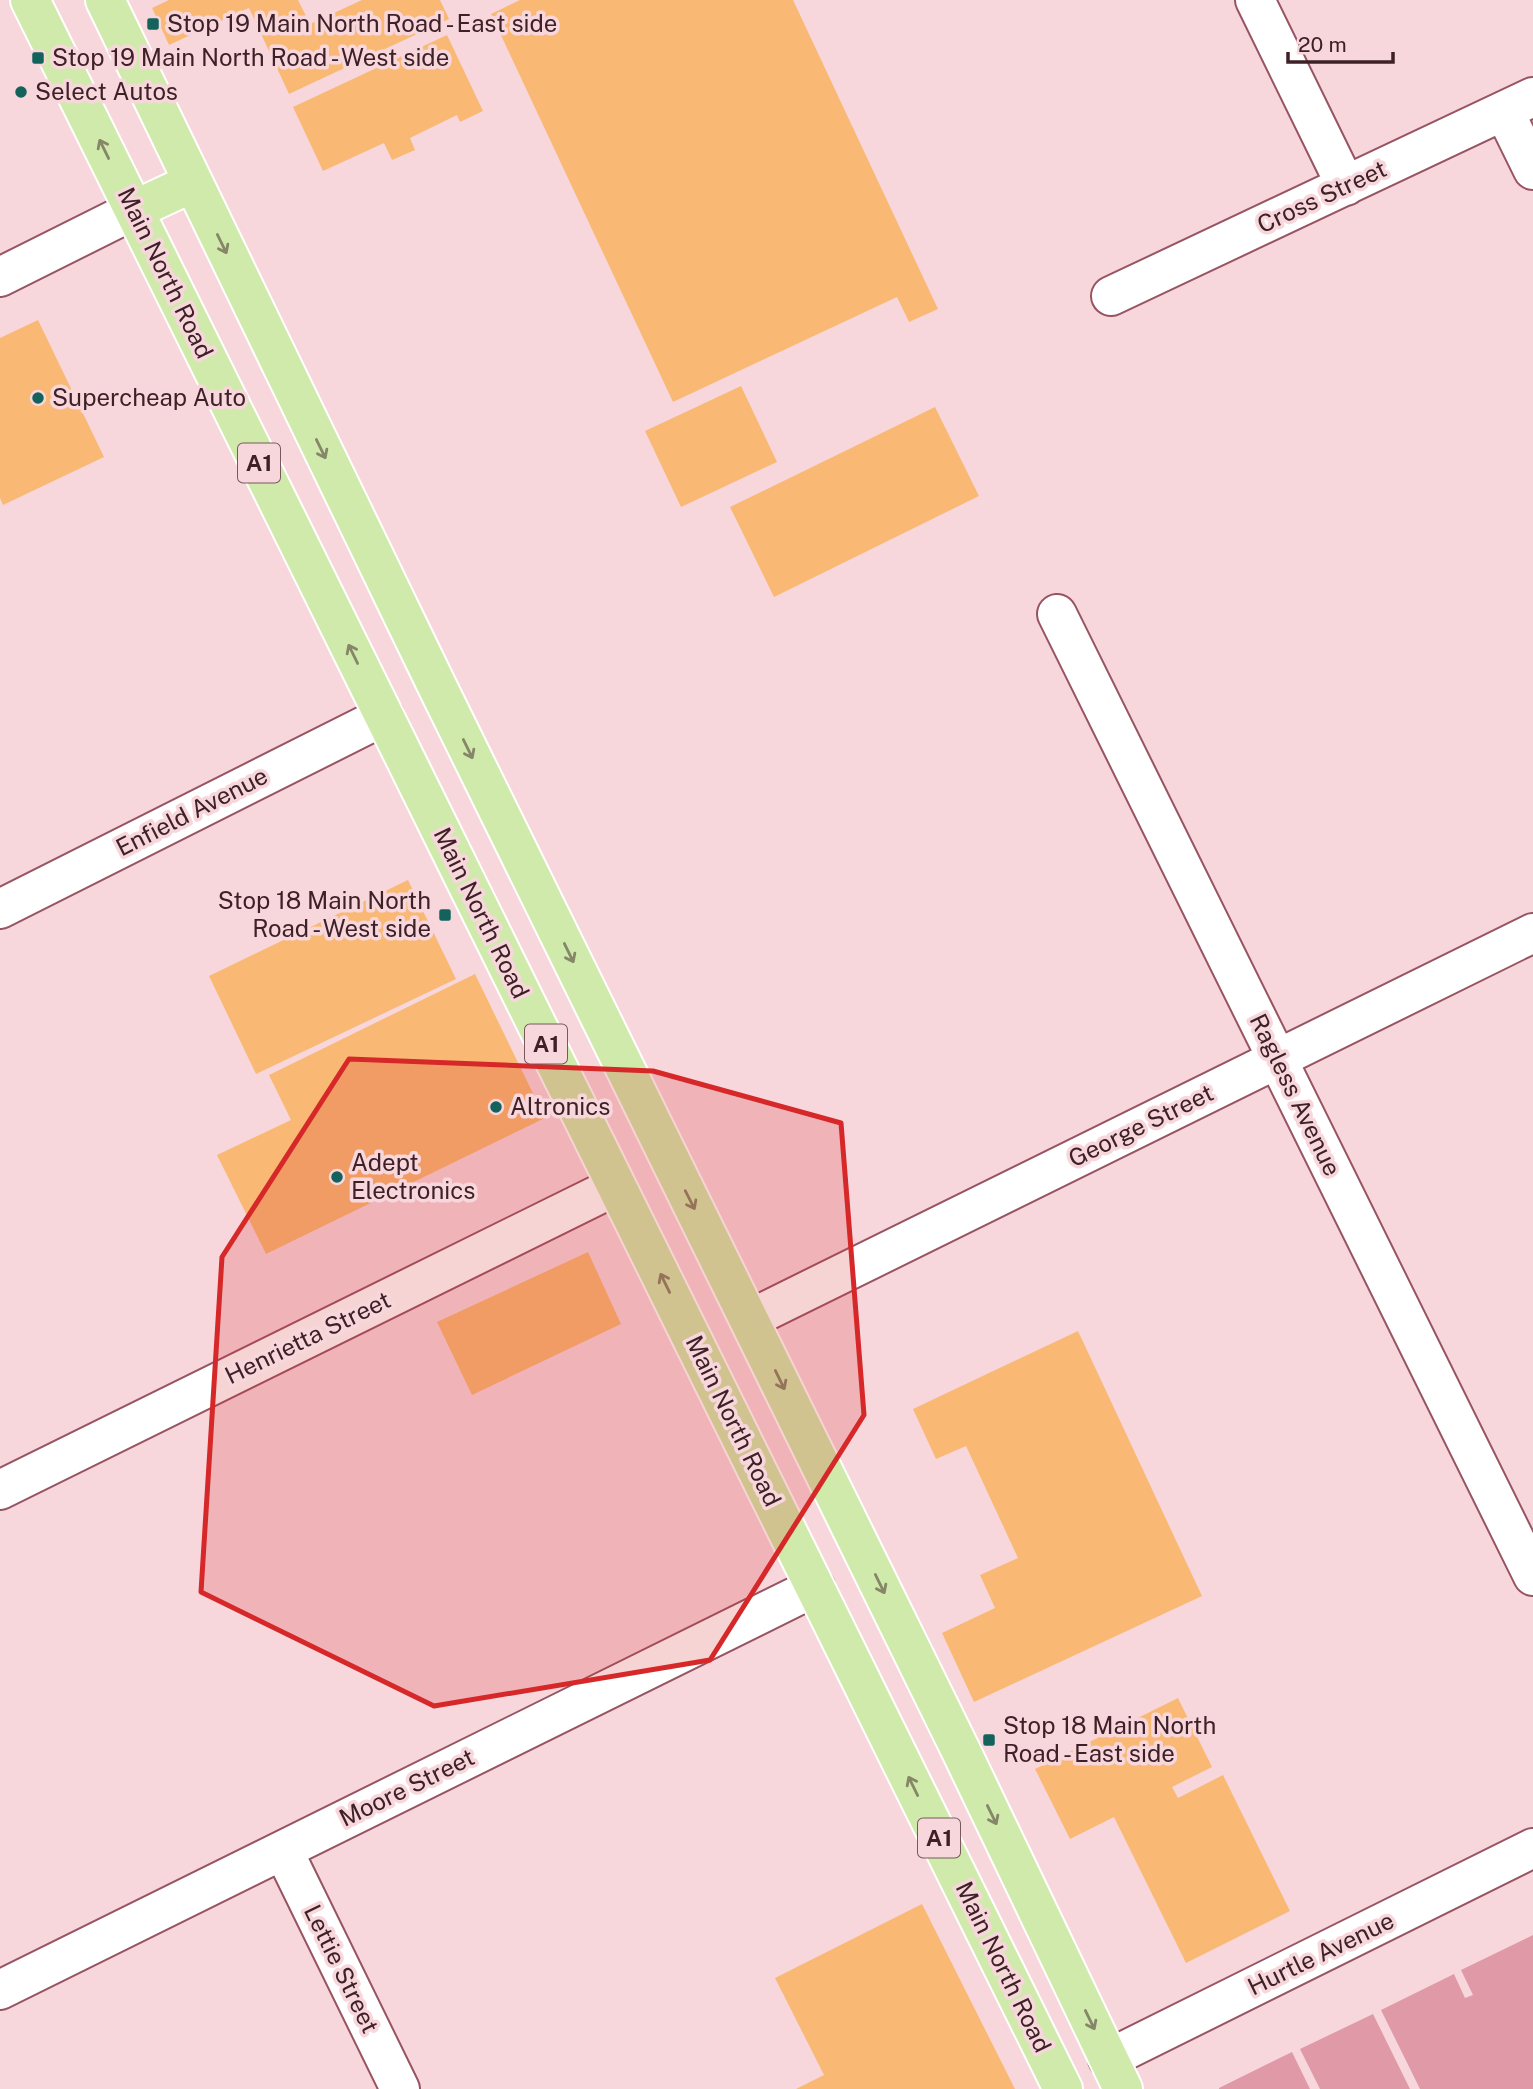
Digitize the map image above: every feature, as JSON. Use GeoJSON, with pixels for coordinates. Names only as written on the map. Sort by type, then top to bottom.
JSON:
{"type":"FeatureCollection","features":[{"type":"Feature","properties":{"kind":"highway","name":"Main North Road"},"geometry":{"type":"LineString","coordinates":[[30,0],[1063,2089]]}},
{"type":"Feature","properties":{"kind":"highway","name":"A1"},"geometry":{"type":"LineString","coordinates":[[105,0],[438,688],[750,1319],[1116,2074]]}},
{"type":"Feature","properties":{"kind":"highway"},"geometry":{"type":"LineString","coordinates":[[134,210],[192,183]]}},
{"type":"Feature","properties":{"kind":"highway"},"geometry":{"type":"LineString","coordinates":[[384,716],[438,688]]}},
{"type":"Feature","properties":{"kind":"highway"},"geometry":{"type":"LineString","coordinates":[[695,1345],[750,1319]]}},
{"type":"Feature","properties":{"kind":"street"},"geometry":{"type":"LineString","coordinates":[[1255,0],[1346,186]]}},
{"type":"Feature","properties":{"kind":"street"},"geometry":{"type":"LineString","coordinates":[[1519,104],[1533,170]]}},
{"type":"Feature","properties":{"kind":"street","name":"Cross Street"},"geometry":{"type":"LineString","coordinates":[[1111,296],[1519,104]]}},
{"type":"Feature","properties":{"kind":"street"},"geometry":{"type":"LineString","coordinates":[[0,277],[134,210]]}},
{"type":"Feature","properties":{"kind":"street","name":"Ragless Avenue"},"geometry":{"type":"LineString","coordinates":[[1056,614],[1533,1576]]}},
{"type":"Feature","properties":{"kind":"street","name":"Enfield Avenue"},"geometry":{"type":"LineString","coordinates":[[0,909],[384,716]]}},
{"type":"Feature","properties":{"kind":"street","name":"George Street"},"geometry":{"type":"LineString","coordinates":[[750,1319],[1533,933]]}},
{"type":"Feature","properties":{"kind":"street","name":"Henrietta Street"},"geometry":{"type":"LineString","coordinates":[[0,1490],[616,1186]]}},
{"type":"Feature","properties":{"kind":"street","name":"Moore Street"},"geometry":{"type":"LineString","coordinates":[[0,1990],[815,1587]]}},
{"type":"Feature","properties":{"kind":"street","name":"Hurtle Avenue"},"geometry":{"type":"LineString","coordinates":[[1116,2074],[1533,1848]]}},
{"type":"Feature","properties":{"kind":"street","name":"Lettie Street"},"geometry":{"type":"LineString","coordinates":[[283,1850],[400,2089]]}},
{"type":"Feature","properties":{"kind":"highlighted area"},"geometry":{"type":"Polygon","coordinates":[[[349,1059],[653,1071],[841,1123],[864,1415],[710,1660],[434,1706],[201,1592],[222,1257],[349,1059]]]}},
{"type":"Feature","properties":{"kind":"shaded area"},"geometry":{"type":"Polygon","coordinates":[[[1533,1935],[1533,2089],[1420,2089],[1381,2010],[1454,1974],[1465,1998],[1473,1995],[1461,1970],[1533,1935]]]}},
{"type":"Feature","properties":{"kind":"shaded area"},"geometry":{"type":"Polygon","coordinates":[[[1373,2014],[1410,2089],[1320,2089],[1300,2049],[1373,2014]]]}},
{"type":"Feature","properties":{"kind":"shaded area"},"geometry":{"type":"Polygon","coordinates":[[[1292,2052],[1310,2089],[1219,2089],[1219,2088],[1292,2052]]]}},
{"type":"Feature","properties":{"kind":"building"},"geometry":{"type":"Polygon","coordinates":[[[169,0],[298,0],[310,24],[362,0],[440,0],[449,19],[289,94],[249,8],[169,45],[152,8],[169,0]]]}},
{"type":"Feature","properties":{"kind":"building"},"geometry":{"type":"Polygon","coordinates":[[[520,0],[793,0],[938,309],[909,322],[897,297],[673,402],[491,14],[520,0]]]}},
{"type":"Feature","properties":{"kind":"building"},"geometry":{"type":"Polygon","coordinates":[[[447,35],[483,111],[460,122],[457,115],[410,138],[415,150],[392,160],[384,143],[323,171],[293,107],[447,35]]]}},
{"type":"Feature","properties":{"kind":"building","name":"Supercheap Auto"},"geometry":{"type":"Polygon","coordinates":[[[38,320],[104,457],[3,505],[0,498],[0,338],[38,320]]]}},
{"type":"Feature","properties":{"kind":"building"},"geometry":{"type":"Polygon","coordinates":[[[741,386],[777,462],[681,507],[645,431],[741,386]]]}},
{"type":"Feature","properties":{"kind":"building"},"geometry":{"type":"Polygon","coordinates":[[[935,407],[979,496],[774,597],[730,507],[935,407]]]}},
{"type":"Feature","properties":{"kind":"building"},"geometry":{"type":"Polygon","coordinates":[[[408,880],[456,979],[256,1074],[209,976],[408,880]]]}},
{"type":"Feature","properties":{"kind":"building"},"geometry":{"type":"Polygon","coordinates":[[[475,974],[545,1118],[266,1254],[217,1155],[291,1120],[269,1075],[475,974]]]}},
{"type":"Feature","properties":{"kind":"building"},"geometry":{"type":"Polygon","coordinates":[[[588,1252],[621,1324],[472,1395],[437,1322],[588,1252]]]}},
{"type":"Feature","properties":{"kind":"building"},"geometry":{"type":"Polygon","coordinates":[[[1078,1331],[1202,1596],[974,1702],[942,1633],[995,1608],[980,1575],[1018,1558],[966,1446],[936,1459],[913,1409],[1078,1331]]]}},
{"type":"Feature","properties":{"kind":"building"},"geometry":{"type":"Polygon","coordinates":[[[1178,1698],[1212,1767],[1172,1787],[1178,1798],[1223,1775],[1290,1911],[1186,1963],[1114,1817],[1070,1839],[1035,1769],[1178,1698]]]}},
{"type":"Feature","properties":{"kind":"building"},"geometry":{"type":"Polygon","coordinates":[[[922,1904],[1015,2089],[796,2089],[824,2075],[775,1978],[922,1904]]]}},
{"type":"Feature","properties":{"kind":"place","name":"Stop 19 Main North Road - East side"},"geometry":{"type":"Point","coordinates":[153,24]}},
{"type":"Feature","properties":{"kind":"place","name":"Stop 19 Main North Road - West side"},"geometry":{"type":"Point","coordinates":[38,58]}},
{"type":"Feature","properties":{"kind":"place","name":"Select Autos"},"geometry":{"type":"Point","coordinates":[21,92]}},
{"type":"Feature","properties":{"kind":"place","name":"Supercheap Auto"},"geometry":{"type":"Point","coordinates":[38,398]}},
{"type":"Feature","properties":{"kind":"place","name":"Stop 18 Main North Road - West side"},"geometry":{"type":"Point","coordinates":[445,915]}},
{"type":"Feature","properties":{"kind":"place","name":"Altronics"},"geometry":{"type":"Point","coordinates":[496,1107]}},
{"type":"Feature","properties":{"kind":"place","name":"Adept Electronics"},"geometry":{"type":"Point","coordinates":[337,1177]}},
{"type":"Feature","properties":{"kind":"place","name":"Stop 18 Main North Road - East side"},"geometry":{"type":"Point","coordinates":[989,1740]}}]}
